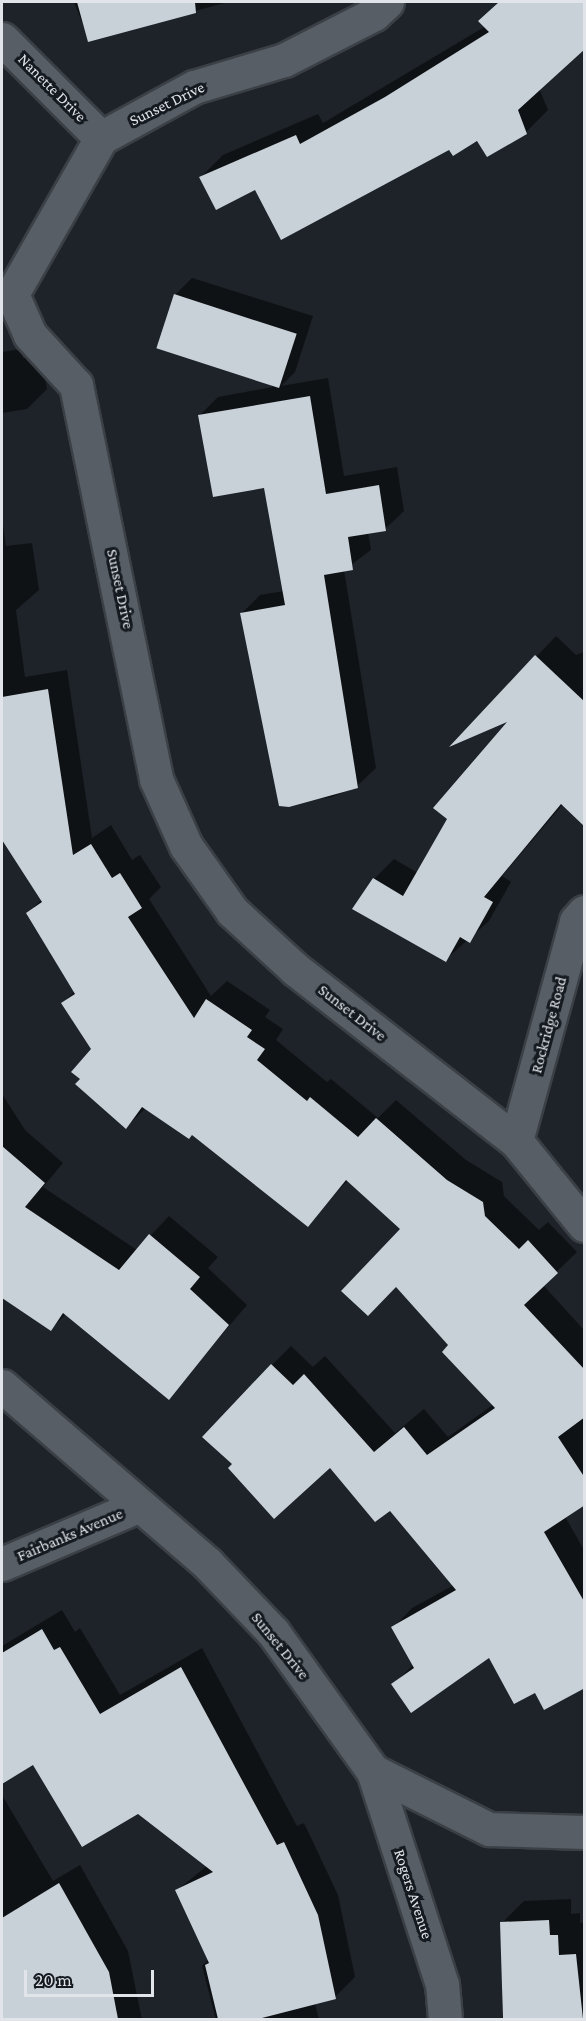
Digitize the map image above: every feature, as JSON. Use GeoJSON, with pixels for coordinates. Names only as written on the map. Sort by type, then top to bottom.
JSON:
{"type":"FeatureCollection","features":[{"type":"Feature","properties":{"kind":"street","name":"Sunset Drive"},"geometry":{"type":"LineString","coordinates":[[387,2],[374,14],[284,60],[194,87],[101,138],[12,294],[30,335],[76,385],[156,779],[186,846],[232,911],[295,969],[516,1141],[585,1225]]}},
{"type":"Feature","properties":{"kind":"street","name":"Nanette Drive"},"geometry":{"type":"LineString","coordinates":[[2,39],[101,138]]}},
{"type":"Feature","properties":{"kind":"street","name":"Rockridge Road"},"geometry":{"type":"LineString","coordinates":[[516,1141],[576,921],[585,912]]}},
{"type":"Feature","properties":{"kind":"street","name":"Sunset Drive"},"geometry":{"type":"LineString","coordinates":[[2,1386],[138,1506],[208,1564],[273,1632],[373,1771],[489,1829],[585,1832]]}},
{"type":"Feature","properties":{"kind":"street","name":"Fairbanks Avenue"},"geometry":{"type":"LineString","coordinates":[[2,1564],[138,1506]]}},
{"type":"Feature","properties":{"kind":"street","name":"Rogers Avenue"},"geometry":{"type":"LineString","coordinates":[[373,1771],[441,1984],[445,2019]]}},
{"type":"Feature","properties":{"kind":"building"},"geometry":{"type":"Polygon","coordinates":[[[77,2],[195,2],[196,13],[88,42],[77,2]]]}},
{"type":"Feature","properties":{"kind":"building"},"geometry":{"type":"Polygon","coordinates":[[[499,2],[585,2],[585,49],[518,110],[527,134],[487,157],[477,141],[453,156],[449,150],[281,240],[255,190],[216,210],[199,177],[296,135],[300,144],[385,97],[489,32],[478,21],[499,2]]]}},
{"type":"Feature","properties":{"kind":"building"},"geometry":{"type":"Polygon","coordinates":[[[174,294],[297,334],[279,388],[156,348],[174,294]]]}},
{"type":"Feature","properties":{"kind":"building"},"geometry":{"type":"Polygon","coordinates":[[[310,396],[326,494],[379,485],[386,531],[348,537],[353,570],[324,575],[358,788],[289,807],[279,806],[240,613],[285,605],[264,488],[213,497],[198,415],[310,396]]]}},
{"type":"Feature","properties":{"kind":"building"},"geometry":{"type":"Polygon","coordinates":[[[535,655],[585,702],[585,827],[561,804],[484,897],[493,902],[470,943],[460,937],[446,962],[352,909],[373,878],[403,896],[447,819],[433,808],[507,722],[449,747],[535,655]]]}},
{"type":"Feature","properties":{"kind":"building"},"geometry":{"type":"Polygon","coordinates":[[[48,689],[73,855],[91,844],[112,878],[120,873],[142,908],[128,917],[194,1018],[206,999],[252,1030],[247,1037],[265,1049],[257,1060],[307,1101],[310,1097],[358,1137],[376,1118],[447,1180],[483,1202],[485,1216],[519,1249],[528,1240],[558,1273],[524,1305],[585,1370],[585,1417],[558,1437],[585,1478],[585,1505],[544,1532],[585,1603],[585,1688],[544,1710],[535,1693],[514,1704],[489,1658],[411,1713],[391,1684],[414,1668],[391,1627],[456,1590],[390,1511],[375,1522],[330,1468],[274,1519],[228,1468],[232,1464],[202,1437],[271,1364],[293,1385],[304,1374],[374,1452],[404,1427],[427,1455],[495,1408],[442,1352],[448,1345],[396,1287],[368,1316],[341,1291],[400,1229],[346,1180],[308,1227],[192,1135],[189,1139],[142,1107],[126,1129],[75,1084],[80,1079],[71,1072],[91,1049],[61,1003],[75,994],[26,913],[42,902],[2,840],[2,697],[48,689]]]}},
{"type":"Feature","properties":{"kind":"building"},"geometry":{"type":"Polygon","coordinates":[[[2,1146],[45,1183],[25,1207],[119,1270],[149,1234],[200,1277],[190,1289],[229,1325],[169,1400],[63,1313],[51,1331],[2,1298],[2,1146]]]}},
{"type":"Feature","properties":{"kind":"building"},"geometry":{"type":"Polygon","coordinates":[[[42,1629],[54,1650],[60,1647],[100,1714],[181,1667],[277,1845],[284,1842],[318,1915],[336,1999],[258,2019],[218,2019],[205,1965],[209,1963],[175,1890],[213,1872],[138,1814],[82,1847],[33,1765],[2,1784],[2,1653],[42,1629]]]}},
{"type":"Feature","properties":{"kind":"building"},"geometry":{"type":"Polygon","coordinates":[[[59,1883],[109,1972],[118,2019],[2,2019],[2,1918],[59,1883]]]}},
{"type":"Feature","properties":{"kind":"building"},"geometry":{"type":"Polygon","coordinates":[[[549,1920],[550,1935],[558,1935],[559,1955],[576,1954],[583,2019],[503,2019],[500,1922],[549,1920]]]}}]}
